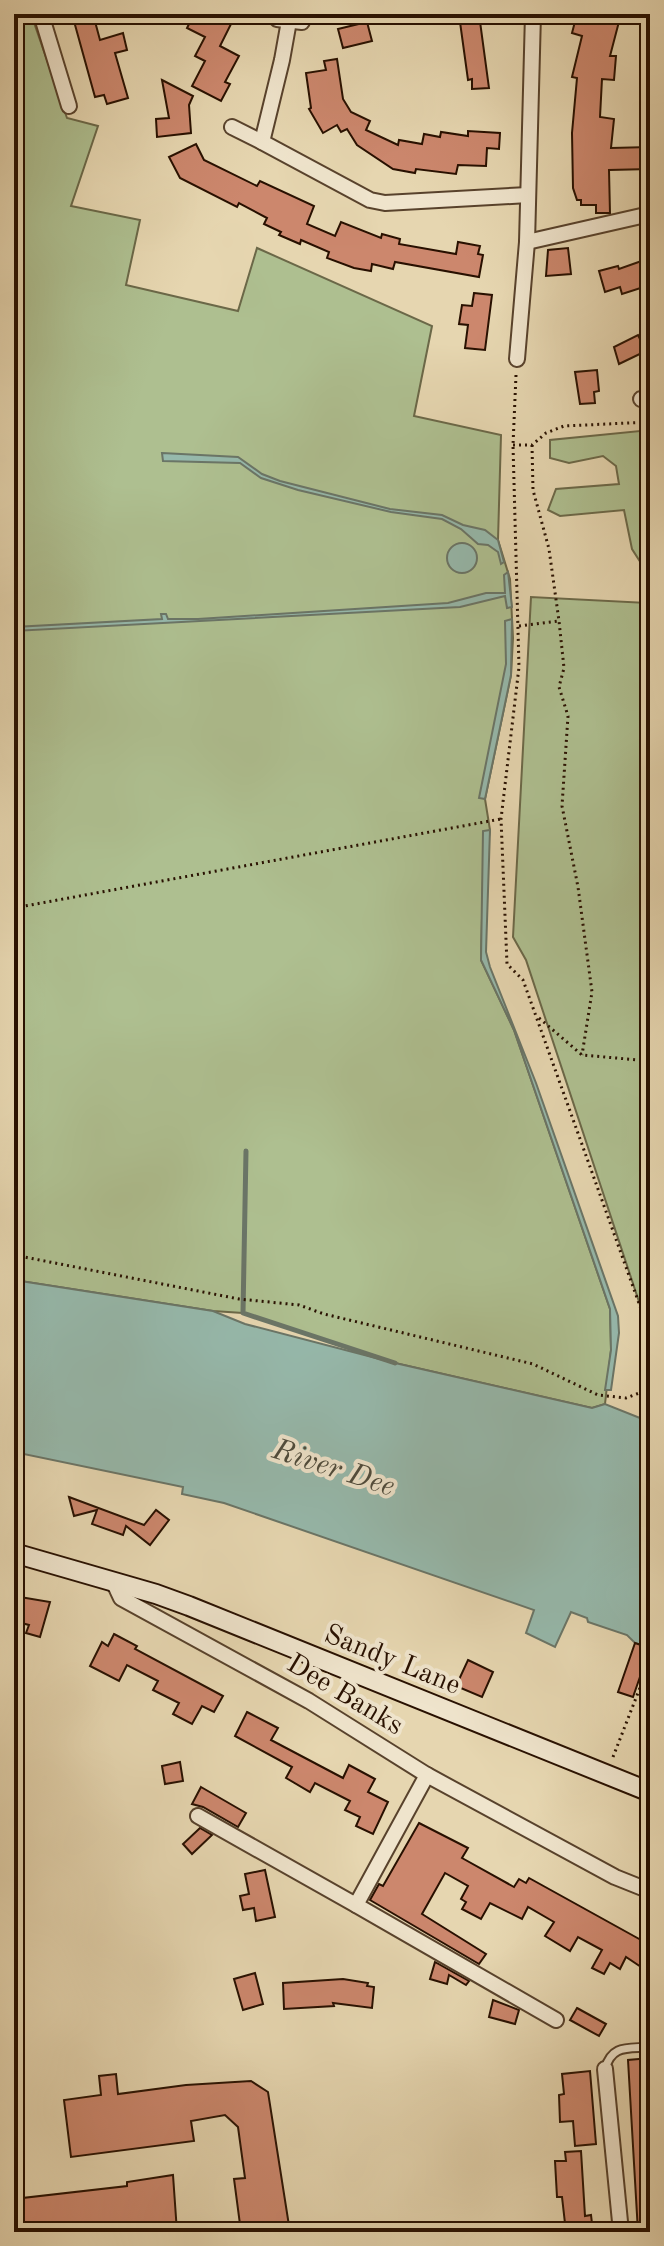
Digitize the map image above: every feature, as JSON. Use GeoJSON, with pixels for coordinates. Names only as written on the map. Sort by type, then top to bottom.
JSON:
{"type":"FeatureCollection","features":[{"type":"Feature","properties":{"kind":"main road","name":"Dee Banks"},"geometry":{"type":"LineString","coordinates":[[14,1553],[113,1581]]}},
{"type":"Feature","properties":{"kind":"main road","name":"Sandy Lane"},"geometry":{"type":"LineString","coordinates":[[113,1581],[259,1633],[650,1792]]}},
{"type":"Feature","properties":{"kind":"street"},"geometry":{"type":"LineString","coordinates":[[41,14],[69,106]]}},
{"type":"Feature","properties":{"kind":"street"},"geometry":{"type":"LineString","coordinates":[[517,359],[527,242],[531,16]]}},
{"type":"Feature","properties":{"kind":"street"},"geometry":{"type":"LineString","coordinates":[[262,142],[289,21]]}},
{"type":"Feature","properties":{"kind":"street"},"geometry":{"type":"LineString","coordinates":[[232,127],[370,200],[385,203],[528,195]]}},
{"type":"Feature","properties":{"kind":"street"},"geometry":{"type":"LineString","coordinates":[[527,242],[650,214]]}},
{"type":"Feature","properties":{"kind":"street","name":"Dee Banks"},"geometry":{"type":"LineString","coordinates":[[113,1581],[121,1598],[309,1701],[427,1775],[615,1877],[650,1891]]}},
{"type":"Feature","properties":{"kind":"street"},"geometry":{"type":"LineString","coordinates":[[356,1905],[427,1775]]}},
{"type":"Feature","properties":{"kind":"street"},"geometry":{"type":"LineString","coordinates":[[198,1816],[556,2020]]}},
{"type":"Feature","properties":{"kind":"street"},"geometry":{"type":"LineString","coordinates":[[605,2069],[621,2232]]}},
{"type":"Feature","properties":{"kind":"lane"},"geometry":{"type":"LineString","coordinates":[[605,2069],[609,2056],[616,2050],[650,2047]]}},
{"type":"Feature","properties":{"kind":"path"},"geometry":{"type":"LineString","coordinates":[[517,359],[513,445],[519,667],[501,819],[507,964],[523,980],[650,1334]]}},
{"type":"Feature","properties":{"kind":"path"},"geometry":{"type":"LineString","coordinates":[[513,445],[532,445],[546,433],[564,426],[650,422]]}},
{"type":"Feature","properties":{"kind":"path"},"geometry":{"type":"LineString","coordinates":[[532,445],[533,490],[549,549],[559,621],[564,668],[559,687],[568,716],[562,806],[578,887],[592,992],[582,1055]]}},
{"type":"Feature","properties":{"kind":"path"},"geometry":{"type":"LineString","coordinates":[[517,626],[559,621]]}},
{"type":"Feature","properties":{"kind":"path"},"geometry":{"type":"LineString","coordinates":[[14,908],[501,819]]}},
{"type":"Feature","properties":{"kind":"path"},"geometry":{"type":"LineString","coordinates":[[536,1015],[582,1055],[650,1061]]}},
{"type":"Feature","properties":{"kind":"path"},"geometry":{"type":"LineString","coordinates":[[14,1255],[239,1299],[299,1305],[324,1314],[533,1364],[598,1395],[626,1398],[650,1389]]}},
{"type":"Feature","properties":{"kind":"path"},"geometry":{"type":"LineString","coordinates":[[606,1776],[650,1662]]}},
{"type":"Feature","properties":{"kind":"green space"},"geometry":{"type":"Polygon","coordinates":[[[14,14],[31,14],[67,118],[98,126],[71,206],[140,220],[126,285],[238,311],[257,248],[432,326],[414,416],[501,435],[498,540],[510,579],[513,638],[511,675],[485,799],[490,830],[483,878],[481,960],[514,1030],[610,1309],[611,1350],[605,1404],[592,1408],[395,1363],[243,1313],[14,1280],[14,14]]]}},
{"type":"Feature","properties":{"kind":"green space"},"geometry":{"type":"Polygon","coordinates":[[[650,430],[650,1335],[526,960],[513,937],[531,597],[647,603],[648,574],[632,549],[624,510],[560,516],[548,510],[556,489],[619,484],[616,466],[603,456],[569,463],[550,458],[550,440],[650,430]]]}},
{"type":"Feature","properties":{"kind":"water"},"geometry":{"type":"Polygon","coordinates":[[[162,453],[238,457],[262,474],[280,481],[390,509],[442,515],[463,525],[485,530],[498,540],[504,562],[501,564],[498,552],[488,545],[478,544],[461,529],[442,519],[391,512],[298,490],[261,478],[240,463],[163,461],[162,453]]]}},
{"type":"Feature","properties":{"kind":"water"},"geometry":{"type":"Polygon","coordinates":[[[462,543],[468,544],[476,552],[476,564],[468,572],[462,573],[456,572],[448,564],[447,558],[448,552],[456,544],[462,543]]]}},
{"type":"Feature","properties":{"kind":"water"},"geometry":{"type":"Polygon","coordinates":[[[508,572],[512,607],[507,608],[505,596],[460,607],[14,631],[14,627],[162,619],[161,614],[166,614],[168,619],[198,619],[448,603],[486,593],[505,593],[504,575],[508,572]]]}},
{"type":"Feature","properties":{"kind":"water"},"geometry":{"type":"Polygon","coordinates":[[[512,619],[511,675],[485,799],[479,798],[506,664],[505,621],[512,619]]]}},
{"type":"Feature","properties":{"kind":"water"},"geometry":{"type":"Polygon","coordinates":[[[490,830],[486,952],[618,1316],[619,1333],[611,1390],[605,1390],[611,1350],[610,1309],[514,1030],[481,960],[483,831],[490,830]]]}},
{"type":"Feature","properties":{"kind":"water","name":"River Dee"},"geometry":{"type":"Polygon","coordinates":[[[14,1280],[213,1311],[245,1324],[395,1363],[592,1408],[605,1404],[650,1422],[650,1648],[571,1612],[555,1647],[526,1633],[534,1610],[224,1503],[182,1494],[183,1487],[14,1452],[14,1280]]]}},
{"type":"Feature","properties":{"kind":"building"},"geometry":{"type":"Polygon","coordinates":[[[72,14],[93,14],[100,40],[123,33],[127,50],[115,53],[128,98],[107,104],[104,95],[95,97],[72,14]]]}},
{"type":"Feature","properties":{"kind":"building"},"geometry":{"type":"Polygon","coordinates":[[[214,14],[236,14],[220,46],[239,56],[225,82],[230,84],[221,101],[192,86],[205,61],[195,56],[205,37],[187,28],[193,16],[210,22],[214,14]]]}},
{"type":"Feature","properties":{"kind":"building"},"geometry":{"type":"Polygon","coordinates":[[[464,14],[479,14],[489,88],[472,89],[472,79],[468,80],[460,22],[465,21],[464,14]]]}},
{"type":"Feature","properties":{"kind":"building"},"geometry":{"type":"Polygon","coordinates":[[[577,14],[621,14],[610,56],[616,56],[614,80],[602,79],[600,117],[614,119],[611,148],[650,147],[650,169],[609,170],[610,213],[596,213],[596,205],[581,205],[573,188],[572,133],[577,78],[572,77],[582,36],[572,33],[577,14]]]}},
{"type":"Feature","properties":{"kind":"building"},"geometry":{"type":"Polygon","coordinates":[[[367,22],[372,41],[343,48],[338,29],[367,22]]]}},
{"type":"Feature","properties":{"kind":"building"},"geometry":{"type":"Polygon","coordinates":[[[337,59],[343,99],[351,112],[370,121],[366,130],[398,145],[399,140],[422,144],[424,134],[440,137],[441,132],[468,136],[468,131],[500,133],[499,149],[487,148],[486,166],[458,165],[456,174],[416,169],[415,173],[393,169],[357,145],[347,129],[341,132],[337,125],[323,133],[309,109],[306,73],[326,70],[324,61],[337,59]]]}},
{"type":"Feature","properties":{"kind":"building"},"geometry":{"type":"Polygon","coordinates":[[[162,80],[193,96],[189,105],[191,133],[157,137],[156,119],[169,118],[162,80]]]}},
{"type":"Feature","properties":{"kind":"building"},"geometry":{"type":"Polygon","coordinates":[[[196,144],[204,160],[257,186],[260,181],[314,206],[307,224],[335,236],[341,222],[381,238],[382,234],[400,239],[399,244],[456,254],[458,242],[480,246],[478,254],[483,255],[479,277],[395,262],[393,269],[372,264],[371,271],[327,258],[329,252],[279,235],[281,232],[264,224],[267,218],[239,203],[237,207],[180,178],[169,157],[196,144]]]}},
{"type":"Feature","properties":{"kind":"building"},"geometry":{"type":"Polygon","coordinates":[[[568,248],[571,274],[546,276],[548,250],[568,248]]]}},
{"type":"Feature","properties":{"kind":"building"},"geometry":{"type":"Polygon","coordinates":[[[650,258],[650,285],[622,294],[620,287],[605,292],[599,271],[618,266],[619,269],[650,258]]]}},
{"type":"Feature","properties":{"kind":"building"},"geometry":{"type":"Polygon","coordinates":[[[474,293],[492,295],[485,350],[465,348],[468,325],[459,324],[462,305],[472,306],[474,293]]]}},
{"type":"Feature","properties":{"kind":"building"},"geometry":{"type":"Polygon","coordinates":[[[638,335],[646,351],[619,364],[614,347],[638,335]]]}},
{"type":"Feature","properties":{"kind":"building"},"geometry":{"type":"Polygon","coordinates":[[[597,370],[599,391],[594,392],[595,403],[580,404],[575,372],[597,370]]]}},
{"type":"Feature","properties":{"kind":"building"},"geometry":{"type":"Polygon","coordinates":[[[69,1497],[144,1525],[156,1510],[169,1520],[150,1545],[126,1526],[123,1535],[92,1524],[97,1510],[74,1516],[69,1497]]]}},
{"type":"Feature","properties":{"kind":"building"},"geometry":{"type":"Polygon","coordinates":[[[20,1597],[50,1602],[40,1637],[26,1633],[29,1625],[14,1621],[20,1597]]]}},
{"type":"Feature","properties":{"kind":"building"},"geometry":{"type":"Polygon","coordinates":[[[114,1634],[137,1646],[135,1649],[223,1696],[214,1712],[202,1706],[192,1724],[173,1714],[179,1703],[153,1690],[158,1681],[127,1665],[119,1681],[90,1666],[102,1642],[108,1646],[114,1634]]]}},
{"type":"Feature","properties":{"kind":"building"},"geometry":{"type":"Polygon","coordinates":[[[635,1643],[650,1648],[633,1697],[618,1692],[635,1643]]]}},
{"type":"Feature","properties":{"kind":"building"},"geometry":{"type":"Polygon","coordinates":[[[468,1660],[493,1672],[482,1697],[456,1686],[468,1660]]]}},
{"type":"Feature","properties":{"kind":"building"},"geometry":{"type":"Polygon","coordinates":[[[247,1712],[278,1728],[271,1740],[343,1778],[349,1765],[375,1779],[368,1792],[388,1802],[373,1834],[356,1826],[360,1817],[345,1810],[350,1801],[315,1783],[310,1792],[286,1778],[292,1767],[235,1736],[247,1712]]]}},
{"type":"Feature","properties":{"kind":"building"},"geometry":{"type":"Polygon","coordinates":[[[180,1762],[183,1781],[165,1784],[162,1766],[180,1762]]]}},
{"type":"Feature","properties":{"kind":"building"},"geometry":{"type":"Polygon","coordinates":[[[201,1787],[246,1813],[238,1827],[192,1804],[201,1787]]]}},
{"type":"Feature","properties":{"kind":"building"},"geometry":{"type":"Polygon","coordinates":[[[419,1823],[468,1848],[462,1858],[514,1887],[519,1879],[526,1883],[529,1878],[650,1945],[650,1973],[626,1957],[620,1969],[610,1963],[604,1974],[592,1968],[602,1950],[578,1937],[570,1951],[545,1936],[554,1922],[528,1907],[522,1919],[490,1903],[481,1919],[462,1909],[466,1902],[461,1899],[468,1886],[445,1873],[422,1914],[486,1954],[479,1964],[370,1900],[379,1884],[383,1886],[419,1823]]]}},
{"type":"Feature","properties":{"kind":"building"},"geometry":{"type":"Polygon","coordinates":[[[200,1828],[212,1835],[192,1854],[183,1844],[200,1828]]]}},
{"type":"Feature","properties":{"kind":"building"},"geometry":{"type":"Polygon","coordinates":[[[265,1870],[275,1917],[256,1921],[254,1908],[243,1910],[240,1896],[249,1894],[245,1874],[265,1870]]]}},
{"type":"Feature","properties":{"kind":"building"},"geometry":{"type":"Polygon","coordinates":[[[435,1962],[469,1981],[466,1985],[449,1975],[447,1984],[430,1979],[435,1962]]]}},
{"type":"Feature","properties":{"kind":"building"},"geometry":{"type":"Polygon","coordinates":[[[255,1973],[263,2004],[243,2010],[234,1979],[255,1973]]]}},
{"type":"Feature","properties":{"kind":"building"},"geometry":{"type":"Polygon","coordinates":[[[343,1979],[374,1987],[372,2008],[333,2003],[334,2006],[284,2009],[283,1983],[343,1979]]]}},
{"type":"Feature","properties":{"kind":"building"},"geometry":{"type":"Polygon","coordinates":[[[493,2000],[519,2010],[515,2024],[489,2017],[493,2000]]]}},
{"type":"Feature","properties":{"kind":"building"},"geometry":{"type":"Polygon","coordinates":[[[577,2008],[606,2024],[599,2036],[570,2020],[577,2008]]]}},
{"type":"Feature","properties":{"kind":"building"},"geometry":{"type":"Polygon","coordinates":[[[650,2058],[650,2232],[638,2232],[628,2060],[650,2058]]]}},
{"type":"Feature","properties":{"kind":"building"},"geometry":{"type":"Polygon","coordinates":[[[590,2071],[596,2144],[575,2146],[573,2121],[560,2122],[559,2095],[564,2094],[562,2074],[590,2071]]]}},
{"type":"Feature","properties":{"kind":"building"},"geometry":{"type":"Polygon","coordinates":[[[116,2074],[118,2094],[251,2081],[268,2092],[290,2232],[241,2232],[234,2179],[245,2178],[238,2127],[225,2115],[191,2121],[194,2141],[71,2157],[64,2100],[101,2095],[99,2076],[116,2074]]]}},
{"type":"Feature","properties":{"kind":"building"},"geometry":{"type":"Polygon","coordinates":[[[581,2151],[585,2216],[591,2215],[593,2232],[566,2232],[562,2197],[557,2197],[555,2161],[566,2161],[565,2152],[581,2151]]]}},
{"type":"Feature","properties":{"kind":"building"},"geometry":{"type":"Polygon","coordinates":[[[173,2175],[177,2232],[14,2232],[14,2199],[127,2186],[127,2182],[173,2175]]]}},
{"type":"Feature","properties":{"kind":"waterway"},"geometry":{"type":"LineString","coordinates":[[246,1151],[243,1313],[395,1363]]}}]}
